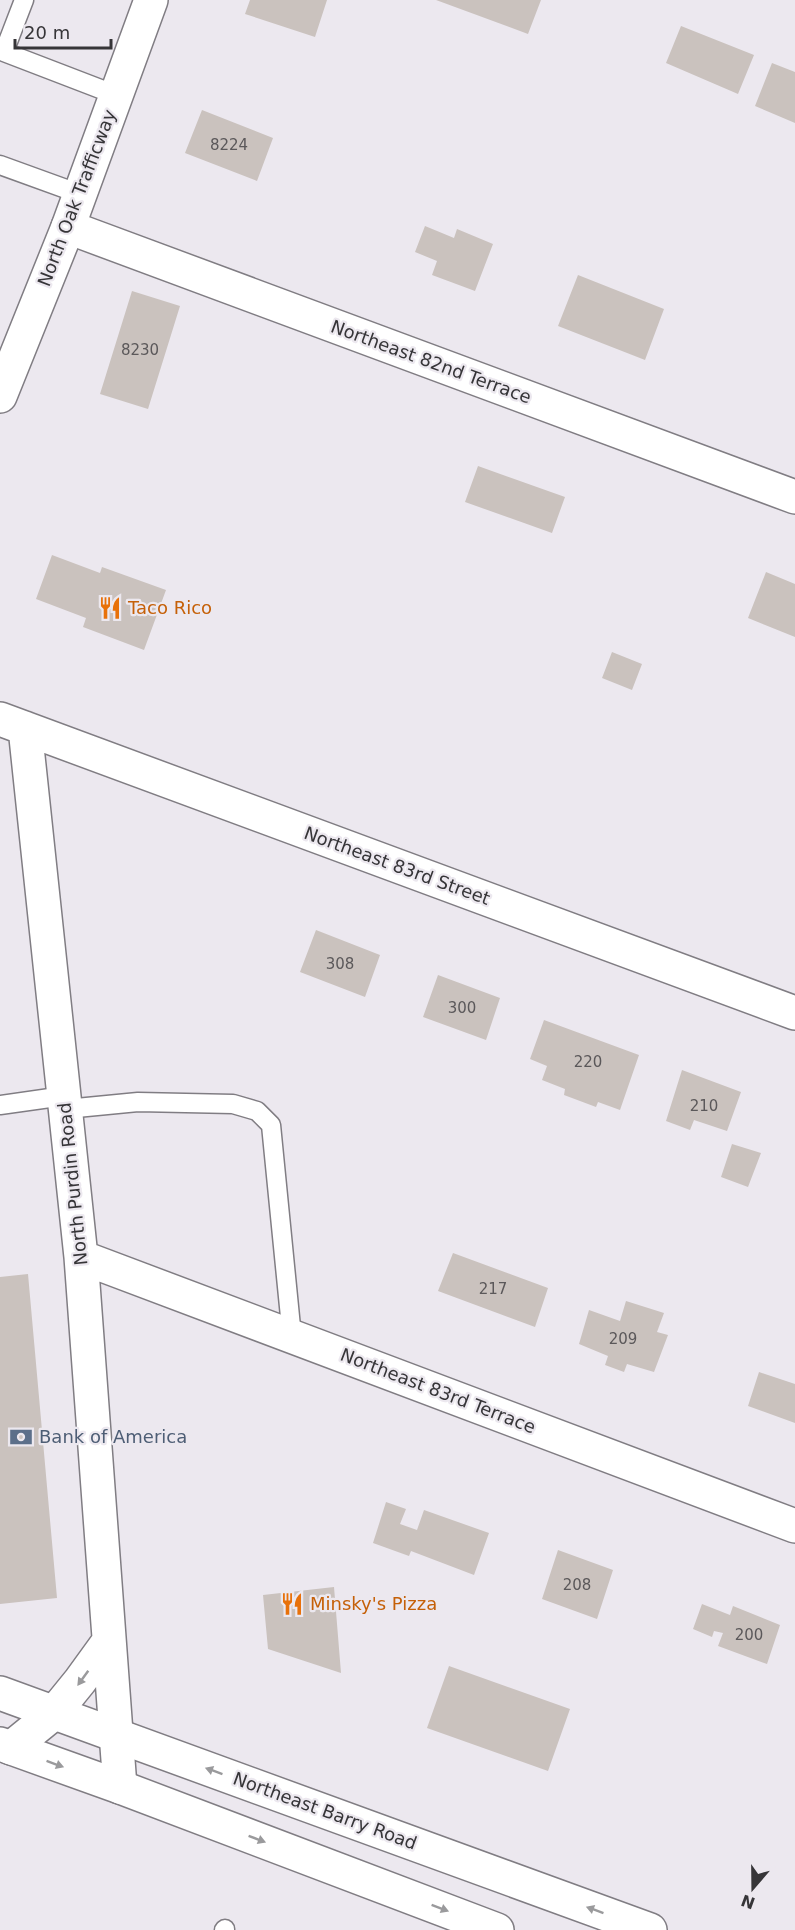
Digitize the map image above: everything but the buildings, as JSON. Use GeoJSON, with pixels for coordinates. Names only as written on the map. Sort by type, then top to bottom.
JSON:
{"type":"FeatureCollection","features":[{"type":"Feature","properties":{"kind":"street","name":"North Oak Trafficway"},"geometry":{"type":"LineString","coordinates":[[0,396],[68,227],[151,0]]}},
{"type":"Feature","properties":{"kind":"street","name":"Northeast 82nd Terrace"},"geometry":{"type":"LineString","coordinates":[[68,227],[795,497]]}},
{"type":"Feature","properties":{"kind":"street","name":"Northeast 83rd Street"},"geometry":{"type":"LineString","coordinates":[[13,723],[795,1013]]}},
{"type":"Feature","properties":{"kind":"street","name":"North Purdin Road"},"geometry":{"type":"LineString","coordinates":[[13,723],[65,1102],[81,1257],[120,1787]]}},
{"type":"Feature","properties":{"kind":"street","name":"Northeast 83rd Terrace"},"geometry":{"type":"LineString","coordinates":[[81,1257],[795,1526]]}},
{"type":"Feature","properties":{"kind":"street"},"geometry":{"type":"LineString","coordinates":[[6,1746],[54,1713],[109,1641]]}},
{"type":"Feature","properties":{"kind":"street","name":"Northeast Barry Road"},"geometry":{"type":"LineString","coordinates":[[0,1693],[650,1930]]}},
{"type":"Feature","properties":{"kind":"street"},"geometry":{"type":"LineString","coordinates":[[6,1746],[497,1930]]}},
{"type":"Feature","properties":{"kind":"lane"},"geometry":{"type":"LineString","coordinates":[[24,0],[4,52],[116,95]]}},
{"type":"Feature","properties":{"kind":"lane"},"geometry":{"type":"LineString","coordinates":[[0,165],[80,195]]}},
{"type":"Feature","properties":{"kind":"lane"},"geometry":{"type":"LineString","coordinates":[[0,1105],[150,1102],[233,1104],[258,1111],[271,1125],[292,1336]]}},
{"type":"Feature","properties":{"kind":"place","name":"Taco Rico"},"geometry":{"type":"Point","coordinates":[110,608]}},
{"type":"Feature","properties":{"kind":"place","name":"Bank of America"},"geometry":{"type":"Point","coordinates":[21,1437]}},
{"type":"Feature","properties":{"kind":"place","name":"Minsky's Pizza"},"geometry":{"type":"Point","coordinates":[292,1604]}}]}
